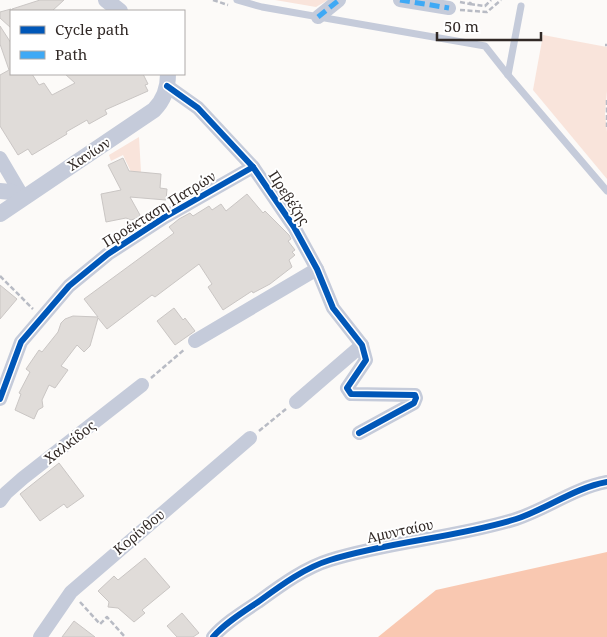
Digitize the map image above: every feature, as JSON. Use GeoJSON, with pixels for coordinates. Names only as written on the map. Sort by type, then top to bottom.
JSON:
{"type":"FeatureCollection","features":[{"type":"Feature","properties":{"kind":"street"},"geometry":{"type":"LineString","coordinates":[[106,0],[119,10]]}},
{"type":"Feature","properties":{"kind":"street"},"geometry":{"type":"LineString","coordinates":[[318,17],[339,0]]}},
{"type":"Feature","properties":{"kind":"street"},"geometry":{"type":"LineString","coordinates":[[400,0],[449,8]]}},
{"type":"Feature","properties":{"kind":"street","name":"Πρεβέζης"},"geometry":{"type":"LineString","coordinates":[[168,80],[198,108],[253,167],[294,227],[317,269],[334,308],[362,345]]}},
{"type":"Feature","properties":{"kind":"street","name":"Χανίων"},"geometry":{"type":"LineString","coordinates":[[0,214],[154,110],[161,103],[168,80]]}},
{"type":"Feature","properties":{"kind":"street"},"geometry":{"type":"LineString","coordinates":[[0,158],[23,197]]}},
{"type":"Feature","properties":{"kind":"street","name":"Προέκταση Πατρών"},"geometry":{"type":"LineString","coordinates":[[0,399],[21,342],[69,286],[108,254],[165,217],[253,167]]}},
{"type":"Feature","properties":{"kind":"street"},"geometry":{"type":"LineString","coordinates":[[0,191],[11,192],[23,197]]}},
{"type":"Feature","properties":{"kind":"street"},"geometry":{"type":"LineString","coordinates":[[195,341],[317,269]]}},
{"type":"Feature","properties":{"kind":"street"},"geometry":{"type":"LineString","coordinates":[[296,402],[362,345],[366,360],[346,388],[351,394],[412,394],[416,398],[414,403],[360,433]]}},
{"type":"Feature","properties":{"kind":"street","name":"Χαλκίδος"},"geometry":{"type":"LineString","coordinates":[[0,501],[23,478],[142,385]]}},
{"type":"Feature","properties":{"kind":"street","name":"Κορίνθου"},"geometry":{"type":"LineString","coordinates":[[40,637],[70,592],[250,438]]}},
{"type":"Feature","properties":{"kind":"street","name":"Αμυνταίου"},"geometry":{"type":"LineString","coordinates":[[213,637],[244,611],[282,584],[312,567],[330,560],[396,544],[477,529],[517,519],[578,490],[607,482]]}},
{"type":"Feature","properties":{"kind":"lane"},"geometry":{"type":"LineString","coordinates":[[238,0],[250,5],[485,46],[607,191]]}},
{"type":"Feature","properties":{"kind":"lane"},"geometry":{"type":"LineString","coordinates":[[508,75],[521,6]]}},
{"type":"Feature","properties":{"kind":"path"},"geometry":{"type":"LineString","coordinates":[[465,0],[465,3],[470,2],[485,6],[491,1],[495,6]]}},
{"type":"Feature","properties":{"kind":"path"},"geometry":{"type":"LineString","coordinates":[[449,8],[481,13],[487,12],[500,0]]}},
{"type":"Feature","properties":{"kind":"path"},"geometry":{"type":"LineString","coordinates":[[607,100],[607,127]]}},
{"type":"Feature","properties":{"kind":"path"},"geometry":{"type":"LineString","coordinates":[[0,276],[41,318]]}},
{"type":"Feature","properties":{"kind":"path"},"geometry":{"type":"LineString","coordinates":[[142,385],[195,341]]}},
{"type":"Feature","properties":{"kind":"path"},"geometry":{"type":"LineString","coordinates":[[250,438],[296,402]]}},
{"type":"Feature","properties":{"kind":"path"},"geometry":{"type":"LineString","coordinates":[[70,592],[100,624],[107,617],[125,637]]}},
{"type":"Feature","properties":{"kind":"shaded area"},"geometry":{"type":"Polygon","coordinates":[[[275,0],[328,0],[316,7],[275,0]]]}},
{"type":"Feature","properties":{"kind":"shaded area"},"geometry":{"type":"Polygon","coordinates":[[[543,35],[607,47],[605,114],[607,179],[533,90],[543,35]]]}},
{"type":"Feature","properties":{"kind":"shaded area"},"geometry":{"type":"Polygon","coordinates":[[[139,137],[141,172],[131,172],[123,155],[111,161],[109,155],[139,137]]]}},
{"type":"Feature","properties":{"kind":"shaded area"},"geometry":{"type":"Polygon","coordinates":[[[607,552],[607,637],[378,637],[436,590],[607,552]]]}},
{"type":"Feature","properties":{"kind":"building"},"geometry":{"type":"Polygon","coordinates":[[[40,0],[64,0],[53,10],[12,9],[40,0]]]}},
{"type":"Feature","properties":{"kind":"building"},"geometry":{"type":"Polygon","coordinates":[[[11,9],[10,27],[0,18],[0,12],[11,9]]]}},
{"type":"Feature","properties":{"kind":"building"},"geometry":{"type":"Polygon","coordinates":[[[0,26],[10,41],[10,75],[33,75],[39,85],[44,83],[52,95],[75,83],[66,75],[144,75],[148,84],[145,85],[148,91],[105,110],[107,114],[89,124],[87,120],[32,155],[28,149],[18,155],[0,126],[0,75],[9,70],[0,44],[0,26]]]}},
{"type":"Feature","properties":{"kind":"building"},"geometry":{"type":"Polygon","coordinates":[[[123,158],[129,171],[161,174],[160,188],[167,189],[166,200],[130,197],[140,215],[131,220],[126,218],[106,222],[101,194],[121,190],[108,165],[123,158]]]}},
{"type":"Feature","properties":{"kind":"building"},"geometry":{"type":"Polygon","coordinates":[[[247,194],[263,213],[265,211],[289,235],[291,239],[288,241],[295,250],[292,252],[295,255],[289,260],[292,267],[270,284],[253,293],[252,291],[223,310],[208,287],[212,284],[199,264],[155,297],[152,295],[107,329],[98,318],[90,346],[84,352],[77,345],[61,366],[68,370],[55,388],[49,385],[42,400],[43,407],[38,410],[34,419],[15,410],[21,394],[19,393],[30,372],[26,369],[39,350],[42,352],[58,332],[61,323],[73,316],[98,317],[84,299],[174,233],[169,227],[179,219],[190,213],[193,216],[209,206],[212,210],[221,204],[226,211],[247,194]]]}},
{"type":"Feature","properties":{"kind":"building"},"geometry":{"type":"Polygon","coordinates":[[[0,285],[17,299],[0,319],[0,285]]]}},
{"type":"Feature","properties":{"kind":"building"},"geometry":{"type":"Polygon","coordinates":[[[174,308],[195,331],[175,345],[157,321],[174,308]]]}},
{"type":"Feature","properties":{"kind":"building"},"geometry":{"type":"Polygon","coordinates":[[[59,463],[84,496],[67,508],[64,504],[40,521],[20,494],[59,463]]]}},
{"type":"Feature","properties":{"kind":"building"},"geometry":{"type":"Polygon","coordinates":[[[145,558],[170,587],[142,610],[145,613],[134,622],[118,608],[108,607],[109,602],[98,591],[114,576],[118,580],[145,558]]]}},
{"type":"Feature","properties":{"kind":"building"},"geometry":{"type":"Polygon","coordinates":[[[182,613],[199,633],[193,637],[177,637],[167,626],[182,613]]]}},
{"type":"Feature","properties":{"kind":"building"},"geometry":{"type":"Polygon","coordinates":[[[74,621],[95,637],[62,637],[74,621]]]}},
{"type":"Feature","properties":{"kind":"marked path"},"geometry":{"type":"LineString","coordinates":[[318,17],[339,0]]}},
{"type":"Feature","properties":{"kind":"marked path"},"geometry":{"type":"LineString","coordinates":[[400,0],[449,8]]}},
{"type":"Feature","properties":{"kind":"cycle path"},"geometry":{"type":"LineString","coordinates":[[167,86],[198,108],[253,167],[294,227],[317,269],[333,308],[362,345],[366,360],[347,388],[351,394],[415,395],[414,403],[359,433]]}},
{"type":"Feature","properties":{"kind":"cycle path"},"geometry":{"type":"LineString","coordinates":[[0,399],[21,342],[69,286],[108,254],[165,217],[253,167]]}},
{"type":"Feature","properties":{"kind":"cycle path"},"geometry":{"type":"LineString","coordinates":[[213,637],[234,618],[284,584],[320,563],[376,548],[470,531],[516,519],[583,489],[607,482]]}}]}
